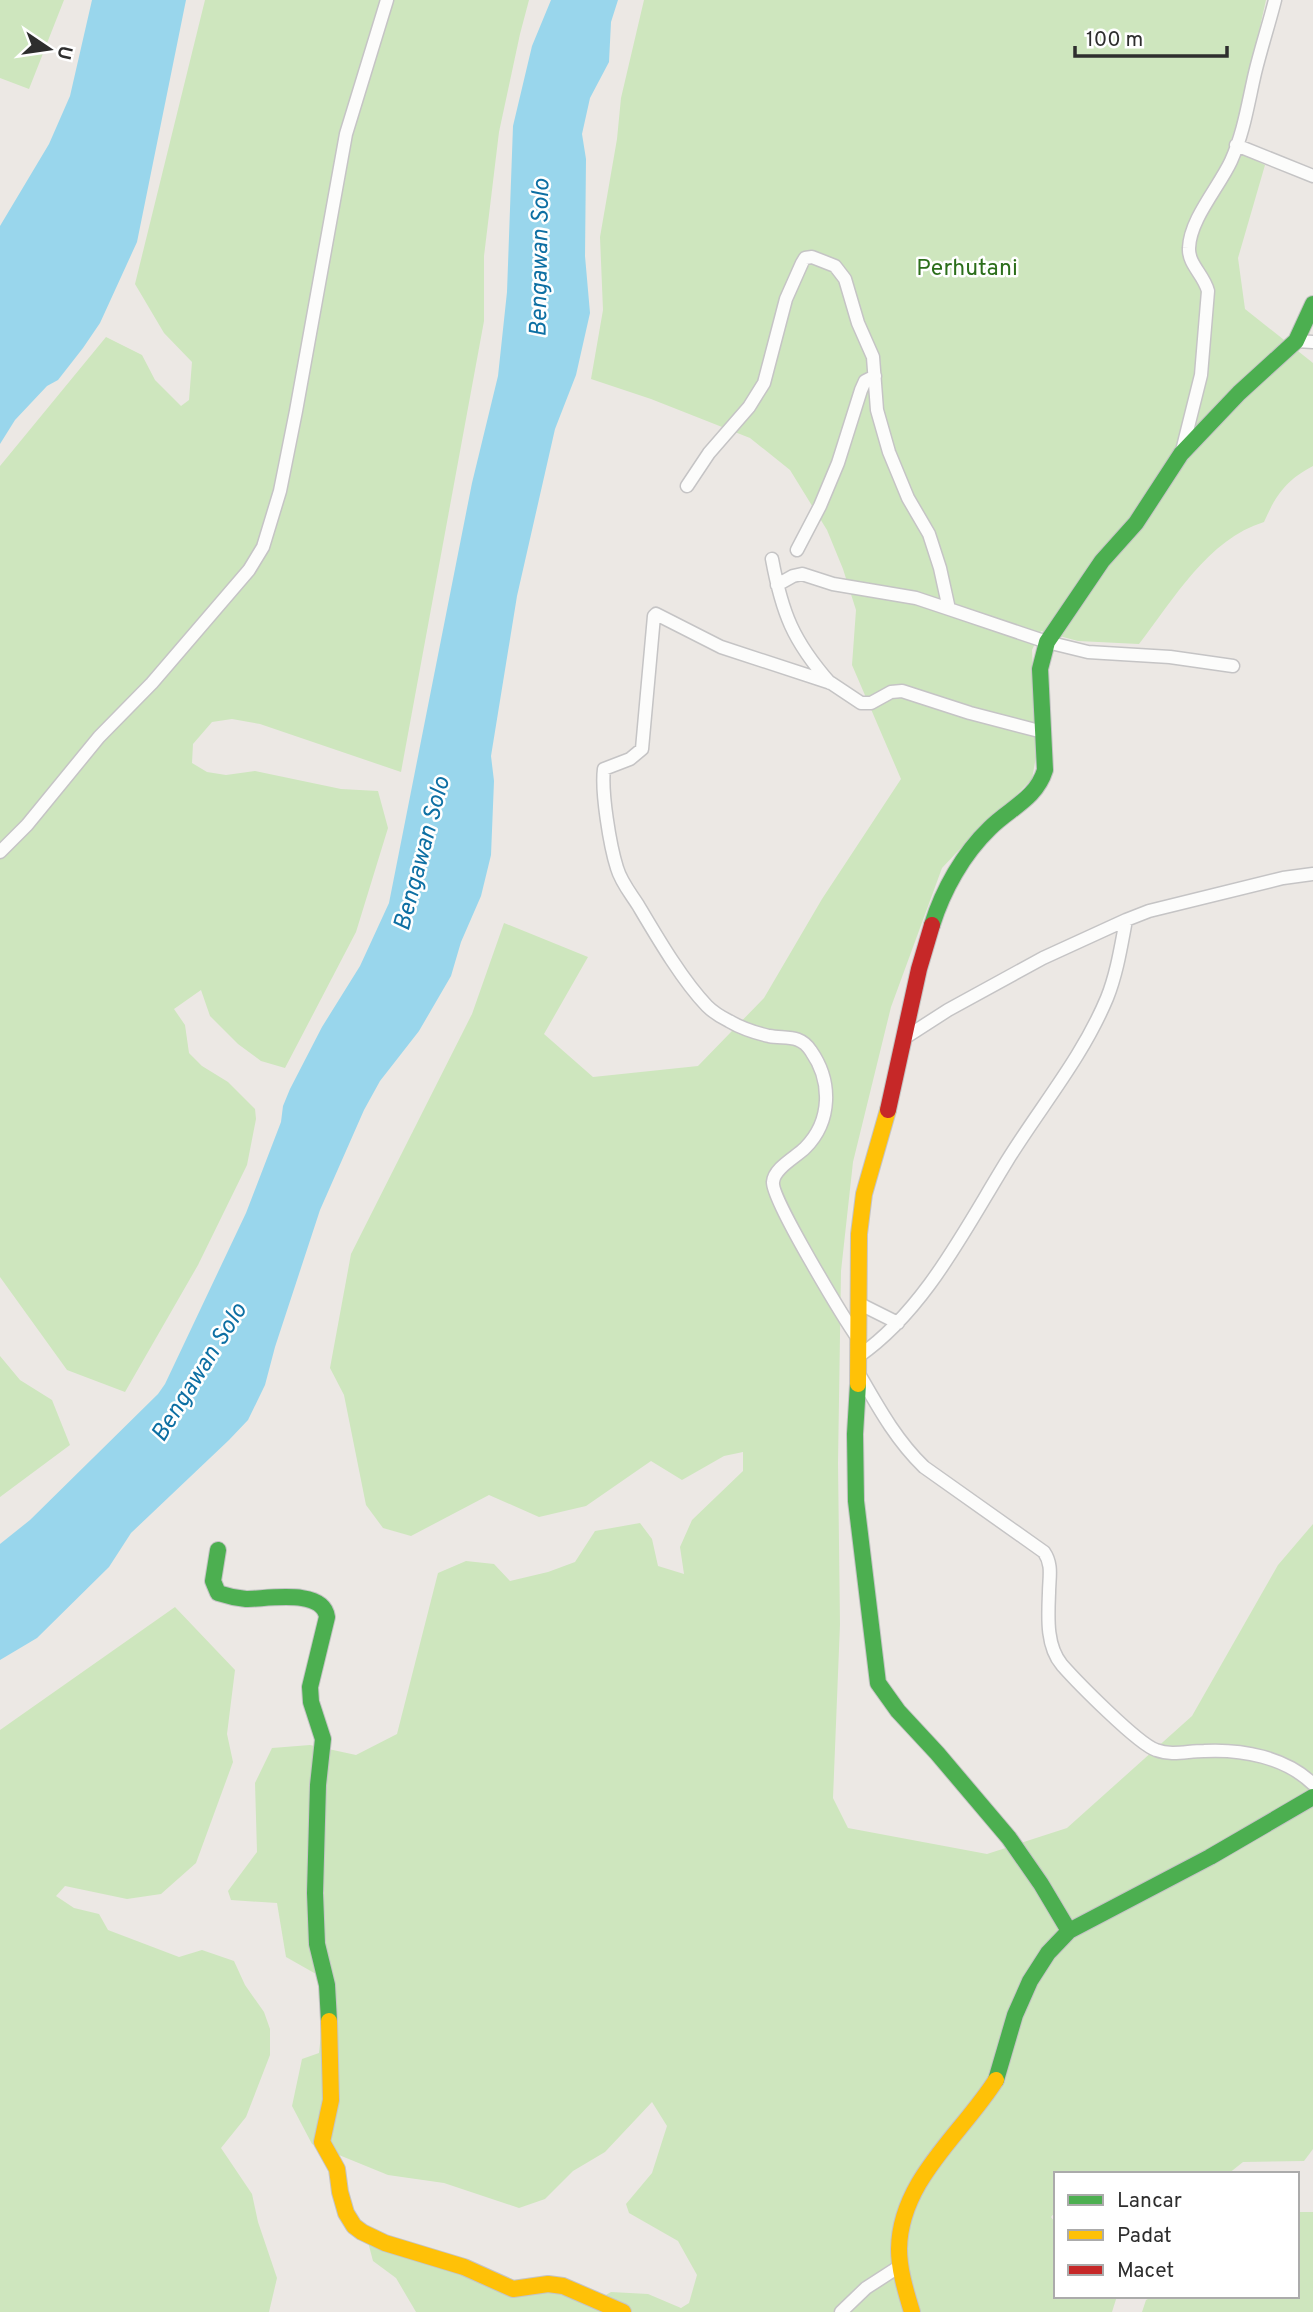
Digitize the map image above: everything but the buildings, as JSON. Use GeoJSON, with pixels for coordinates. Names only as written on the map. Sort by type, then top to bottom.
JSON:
{"type":"FeatureCollection","features":[{"type":"Feature","properties":{"kind":"street"},"geometry":{"type":"LineString","coordinates":[[0,852],[27,825],[99,737],[152,683],[249,570],[262,547],[280,491],[346,134],[387,0]]}},
{"type":"Feature","properties":{"kind":"street"},"geometry":{"type":"LineString","coordinates":[[1181,454],[1201,375],[1208,291],[1206,283],[1192,263],[1189,242],[1195,224],[1230,161],[1245,121],[1263,38],[1275,0]]}},
{"type":"Feature","properties":{"kind":"street"},"geometry":{"type":"LineString","coordinates":[[1236,145],[1313,176]]}},
{"type":"Feature","properties":{"kind":"street"},"geometry":{"type":"LineString","coordinates":[[688,486],[709,453],[758,394],[764,383],[789,288],[806,258],[821,259],[842,273],[858,323],[873,357],[877,410],[908,498],[929,534],[949,609]]}},
{"type":"Feature","properties":{"kind":"street"},"geometry":{"type":"LineString","coordinates":[[1069,1931],[1042,1884],[1001,1829],[888,1699],[878,1683],[856,1501],[859,1234],[864,1194],[888,1109],[919,969],[937,909],[971,848],[992,826],[1032,795],[1041,783],[1045,770],[1040,669],[1047,642],[1097,569],[1136,523],[1181,454],[1240,393],[1296,341],[1313,304]]}},
{"type":"Feature","properties":{"kind":"street"},"geometry":{"type":"LineString","coordinates":[[1296,341],[1313,342]]}},
{"type":"Feature","properties":{"kind":"street"},"geometry":{"type":"LineString","coordinates":[[797,550],[838,463],[865,381],[875,376]]}},
{"type":"Feature","properties":{"kind":"street"},"geometry":{"type":"LineString","coordinates":[[772,559],[784,611],[797,641],[831,683],[863,704],[891,692],[902,691],[1006,724],[1043,732]]}},
{"type":"Feature","properties":{"kind":"street"},"geometry":{"type":"LineString","coordinates":[[777,585],[802,574],[833,584],[916,598],[1047,642],[1099,654],[1170,657],[1233,666]]}},
{"type":"Feature","properties":{"kind":"street"},"geometry":{"type":"LineString","coordinates":[[831,683],[721,647],[656,614],[648,662],[642,749],[630,759],[608,765],[603,771],[607,816],[619,873],[695,992],[711,1010],[731,1022],[770,1036],[800,1039],[810,1049],[821,1069],[826,1107],[820,1127],[805,1148],[777,1172],[773,1185],[776,1197],[859,1348]]}},
{"type":"Feature","properties":{"kind":"street"},"geometry":{"type":"LineString","coordinates":[[903,1039],[948,1010],[1043,958],[1126,920],[1149,911],[1283,878],[1313,874]]}},
{"type":"Feature","properties":{"kind":"street"},"geometry":{"type":"LineString","coordinates":[[859,1348],[878,1342],[898,1323],[973,1220],[1008,1160],[1070,1070],[1108,995],[1126,920]]}},
{"type":"Feature","properties":{"kind":"street"},"geometry":{"type":"LineString","coordinates":[[858,1303],[898,1323]]}},
{"type":"Feature","properties":{"kind":"street"},"geometry":{"type":"LineString","coordinates":[[858,1373],[892,1429],[924,1467],[1044,1552],[1051,1566],[1049,1627],[1052,1648],[1060,1663],[1075,1679],[1139,1739],[1152,1749],[1167,1753],[1204,1751],[1260,1756],[1287,1766],[1313,1784]]}},
{"type":"Feature","properties":{"kind":"street"},"geometry":{"type":"LineString","coordinates":[[218,1550],[213,1581],[218,1593],[239,1597],[302,1598],[321,1604],[326,1613],[325,1629],[310,1687],[311,1702],[323,1739],[318,1785],[315,1893],[317,1944],[327,1985],[331,2100],[322,2137],[324,2147],[337,2169],[346,2213],[354,2226],[368,2235],[464,2267],[513,2289],[548,2284],[563,2286],[623,2312]]}},
{"type":"Feature","properties":{"kind":"street"},"geometry":{"type":"LineString","coordinates":[[912,2312],[900,2266],[899,2236],[908,2201],[920,2181],[993,2087],[1001,2069],[1006,2044],[1021,2000],[1048,1953],[1069,1931],[1210,1857],[1313,1797]]}},
{"type":"Feature","properties":{"kind":"street"},"geometry":{"type":"LineString","coordinates":[[841,2312],[866,2288],[900,2266]]}},
{"type":"Feature","properties":{"kind":"green space"},"geometry":{"type":"Polygon","coordinates":[[[0,0],[64,0],[29,89],[0,78],[0,0]]]}},
{"type":"Feature","properties":{"kind":"green space"},"geometry":{"type":"Polygon","coordinates":[[[205,0],[529,0],[499,132],[484,256],[484,321],[401,772],[260,724],[232,719],[212,722],[193,744],[192,763],[207,772],[226,775],[255,771],[341,789],[378,791],[388,828],[356,932],[285,1068],[261,1061],[238,1044],[210,1016],[201,990],[174,1009],[185,1025],[189,1053],[202,1066],[228,1082],[255,1109],[256,1119],[247,1165],[198,1265],[125,1392],[67,1370],[0,1277],[0,466],[106,337],[142,355],[155,380],[181,406],[189,400],[192,362],[164,333],[135,284],[205,0]]]}},
{"type":"Feature","properties":{"kind":"green space","name":"Perhutani"},"geometry":{"type":"Polygon","coordinates":[[[644,0],[1266,0],[1242,107],[1229,147],[1265,165],[1238,258],[1245,309],[1313,363],[1313,466],[1283,489],[1264,522],[1244,530],[1209,556],[1179,590],[1139,644],[1078,641],[1041,631],[1032,650],[1037,751],[1032,779],[1003,809],[994,813],[942,868],[891,1007],[853,1162],[841,1271],[838,1463],[840,1624],[833,1798],[848,1828],[987,1854],[1067,1828],[1192,1716],[1278,1565],[1313,1524],[1313,2149],[1304,2161],[1243,2162],[1230,2172],[1054,2172],[1054,2213],[1051,2217],[1054,2221],[1054,2298],[1116,2298],[1112,2312],[416,2312],[396,2278],[373,2261],[368,2242],[594,2302],[611,2292],[648,2294],[681,2308],[689,2303],[697,2275],[678,2241],[629,2213],[626,2204],[652,2173],[667,2126],[652,2102],[605,2152],[573,2171],[545,2199],[519,2208],[444,2183],[388,2175],[312,2144],[292,2106],[302,2059],[319,2053],[324,2006],[316,1974],[286,1957],[277,1903],[231,1900],[228,1891],[257,1852],[255,1783],[272,1748],[310,1745],[356,1755],[397,1734],[438,1573],[466,1561],[494,1564],[510,1581],[548,1572],[575,1562],[595,1531],[640,1523],[652,1539],[658,1566],[684,1574],[680,1547],[692,1520],[743,1471],[743,1452],[724,1456],[682,1480],[651,1461],[586,1506],[539,1517],[489,1495],[411,1536],[383,1528],[366,1505],[344,1395],[330,1368],[351,1254],[472,1014],[504,923],[588,957],[544,1034],[593,1077],[698,1066],[764,998],[822,899],[901,779],[852,665],[856,610],[843,569],[827,530],[790,470],[750,438],[651,399],[591,379],[603,310],[600,237],[617,139],[621,98],[644,0]]]}},
{"type":"Feature","properties":{"kind":"green space"},"geometry":{"type":"Polygon","coordinates":[[[0,1356],[20,1380],[52,1400],[70,1445],[0,1497],[0,1356]]]}},
{"type":"Feature","properties":{"kind":"green space"},"geometry":{"type":"Polygon","coordinates":[[[175,1607],[235,1670],[227,1734],[233,1762],[196,1863],[161,1894],[127,1899],[65,1886],[56,1896],[74,1908],[99,1914],[108,1930],[179,1957],[202,1950],[234,1961],[245,1985],[264,2012],[270,2029],[270,2055],[246,2117],[221,2148],[252,2194],[258,2222],[277,2278],[269,2312],[0,2312],[0,1730],[175,1607]]]}},
{"type":"Feature","properties":{"kind":"green space"},"geometry":{"type":"Polygon","coordinates":[[[1299,2212],[1313,2212],[1313,2312],[1142,2312],[1146,2300],[1299,2298],[1299,2212]]]}},
{"type":"Feature","properties":{"kind":"water"},"geometry":{"type":"Polygon","coordinates":[[[92,0],[186,0],[137,242],[100,323],[58,380],[47,386],[15,420],[0,444],[0,226],[49,144],[70,96],[92,0]]]}},
{"type":"Feature","properties":{"kind":"water","name":"Bengawan Solo"},"geometry":{"type":"Polygon","coordinates":[[[551,0],[618,0],[611,22],[609,62],[590,98],[582,134],[586,159],[585,256],[590,313],[576,375],[555,429],[517,596],[491,756],[494,781],[491,855],[481,896],[461,942],[451,976],[419,1031],[380,1081],[364,1110],[320,1210],[265,1385],[248,1420],[131,1533],[109,1567],[37,1638],[0,1660],[0,1544],[30,1520],[165,1384],[246,1213],[281,1122],[283,1106],[290,1089],[322,1027],[360,966],[389,903],[472,483],[498,376],[507,292],[513,126],[532,46],[551,0]]]}},
{"type":"Feature","properties":{"kind":"traffic: fast"},"geometry":{"type":"LineString","coordinates":[[932,925],[948,886],[971,849],[990,828],[1029,796],[1041,780],[1045,770],[1040,669],[1047,642],[1102,561],[1136,523],[1181,454],[1239,393],[1296,341],[1313,304]]}},
{"type":"Feature","properties":{"kind":"traffic: fast"},"geometry":{"type":"LineString","coordinates":[[858,1384],[855,1434],[856,1501],[878,1683],[898,1711],[1009,1838],[1069,1931]]}},
{"type":"Feature","properties":{"kind":"traffic: fast"},"geometry":{"type":"LineString","coordinates":[[218,1550],[213,1581],[218,1593],[246,1599],[305,1599],[316,1602],[327,1617],[310,1687],[311,1702],[323,1739],[318,1785],[315,1893],[317,1944],[327,1985],[329,2021]]}},
{"type":"Feature","properties":{"kind":"traffic: fast"},"geometry":{"type":"LineString","coordinates":[[996,2080],[1015,2015],[1030,1981],[1048,1953],[1069,1931],[1210,1857],[1313,1797]]}},
{"type":"Feature","properties":{"kind":"traffic: slow"},"geometry":{"type":"LineString","coordinates":[[858,1384],[859,1234],[864,1194],[888,1110]]}},
{"type":"Feature","properties":{"kind":"traffic: slow"},"geometry":{"type":"LineString","coordinates":[[329,2021],[331,2100],[322,2142],[337,2169],[346,2213],[354,2226],[385,2243],[464,2267],[513,2289],[548,2284],[563,2286],[623,2312]]}},
{"type":"Feature","properties":{"kind":"traffic: slow"},"geometry":{"type":"LineString","coordinates":[[912,2312],[905,2289],[899,2249],[902,2224],[910,2201],[935,2159],[996,2080]]}},
{"type":"Feature","properties":{"kind":"traffic: jam"},"geometry":{"type":"LineString","coordinates":[[888,1110],[919,969],[932,925]]}}]}
